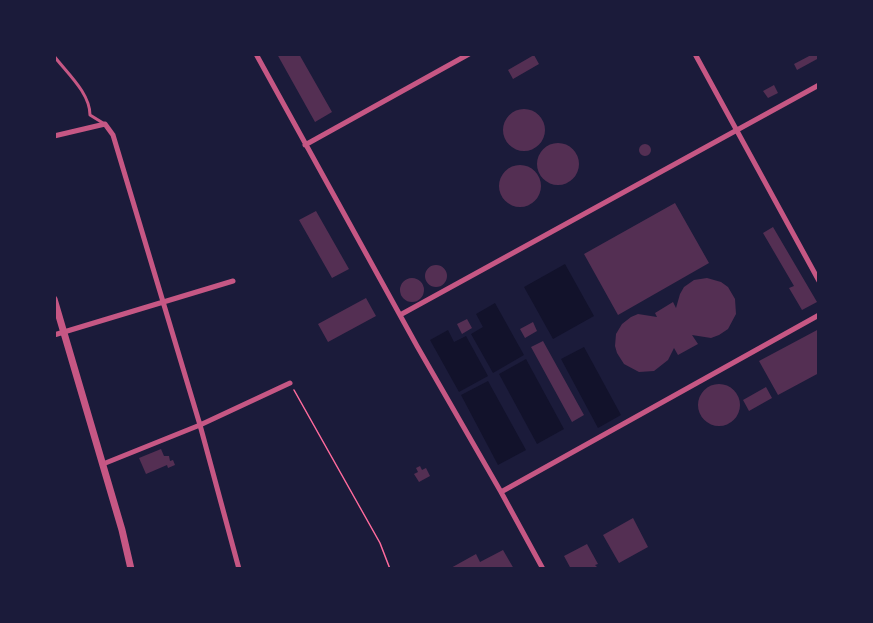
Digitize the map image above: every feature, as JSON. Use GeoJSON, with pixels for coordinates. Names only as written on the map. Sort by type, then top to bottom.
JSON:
{"type":"FeatureCollection","features":[{"type":"Feature","properties":{"kind":"street"},"geometry":{"type":"LineString","coordinates":[[256,54],[543,569]]}},
{"type":"Feature","properties":{"kind":"street"},"geometry":{"type":"LineString","coordinates":[[305,145],[469,54]]}},
{"type":"Feature","properties":{"kind":"street"},"geometry":{"type":"LineString","coordinates":[[696,54],[819,281]]}},
{"type":"Feature","properties":{"kind":"street"},"geometry":{"type":"LineString","coordinates":[[400,315],[819,85]]}},
{"type":"Feature","properties":{"kind":"street"},"geometry":{"type":"LineString","coordinates":[[54,136],[105,124],[113,135],[200,424],[239,569]]}},
{"type":"Feature","properties":{"kind":"street"},"geometry":{"type":"LineString","coordinates":[[54,335],[233,281]]}},
{"type":"Feature","properties":{"kind":"street"},"geometry":{"type":"LineString","coordinates":[[54,299],[103,464],[131,569]]}},
{"type":"Feature","properties":{"kind":"street"},"geometry":{"type":"LineString","coordinates":[[501,492],[819,315]]}},
{"type":"Feature","properties":{"kind":"street"},"geometry":{"type":"LineString","coordinates":[[103,464],[200,424],[290,383]]}},
{"type":"Feature","properties":{"kind":"lane"},"geometry":{"type":"LineString","coordinates":[[54,56],[84,94],[90,108],[90,115],[105,124]]}},
{"type":"Feature","properties":{"kind":"path"},"geometry":{"type":"LineString","coordinates":[[290,383],[380,543],[390,569]]}},
{"type":"Feature","properties":{"kind":"shaded area"},"geometry":{"type":"Polygon","coordinates":[[[565,264],[594,316],[553,339],[524,287],[565,264]]]}},
{"type":"Feature","properties":{"kind":"shaded area"},"geometry":{"type":"Polygon","coordinates":[[[495,303],[524,355],[493,373],[471,334],[483,327],[476,314],[495,303]]]}},
{"type":"Feature","properties":{"kind":"shaded area"},"geometry":{"type":"Polygon","coordinates":[[[448,330],[454,342],[466,336],[488,376],[459,392],[430,340],[448,330]]]}},
{"type":"Feature","properties":{"kind":"shaded area"},"geometry":{"type":"Polygon","coordinates":[[[584,347],[621,415],[598,428],[561,359],[584,347]]]}},
{"type":"Feature","properties":{"kind":"shaded area"},"geometry":{"type":"Polygon","coordinates":[[[526,359],[564,429],[537,444],[499,374],[526,359]]]}},
{"type":"Feature","properties":{"kind":"shaded area"},"geometry":{"type":"Polygon","coordinates":[[[488,381],[526,450],[498,465],[461,395],[488,381]]]}},
{"type":"Feature","properties":{"kind":"building"},"geometry":{"type":"Polygon","coordinates":[[[277,54],[299,54],[332,112],[315,122],[277,54]]]}},
{"type":"Feature","properties":{"kind":"building"},"geometry":{"type":"Polygon","coordinates":[[[813,54],[819,54],[819,58],[797,70],[794,64],[813,54]]]}},
{"type":"Feature","properties":{"kind":"building"},"geometry":{"type":"Polygon","coordinates":[[[534,55],[539,64],[513,79],[508,70],[534,55]]]}},
{"type":"Feature","properties":{"kind":"building"},"geometry":{"type":"Polygon","coordinates":[[[774,85],[778,93],[768,98],[763,91],[774,85]]]}},
{"type":"Feature","properties":{"kind":"building"},"geometry":{"type":"Polygon","coordinates":[[[524,109],[539,115],[545,130],[539,145],[524,151],[509,145],[503,130],[509,115],[524,109]]]}},
{"type":"Feature","properties":{"kind":"building"},"geometry":{"type":"Polygon","coordinates":[[[558,143],[573,149],[579,164],[573,179],[558,185],[543,179],[537,164],[543,149],[558,143]]]}},
{"type":"Feature","properties":{"kind":"building"},"geometry":{"type":"Polygon","coordinates":[[[645,144],[651,150],[645,156],[639,150],[645,144]]]}},
{"type":"Feature","properties":{"kind":"building"},"geometry":{"type":"Polygon","coordinates":[[[520,165],[535,171],[541,186],[535,201],[520,207],[505,201],[499,186],[505,171],[520,165]]]}},
{"type":"Feature","properties":{"kind":"building"},"geometry":{"type":"Polygon","coordinates":[[[675,203],[709,263],[618,315],[584,254],[675,203]]]}},
{"type":"Feature","properties":{"kind":"building"},"geometry":{"type":"Polygon","coordinates":[[[316,211],[349,269],[332,278],[299,220],[316,211]]]}},
{"type":"Feature","properties":{"kind":"building"},"geometry":{"type":"Polygon","coordinates":[[[773,227],[817,302],[802,310],[789,288],[794,286],[763,233],[773,227]]]}},
{"type":"Feature","properties":{"kind":"building"},"geometry":{"type":"Polygon","coordinates":[[[436,265],[444,268],[447,276],[444,284],[436,287],[428,284],[425,276],[428,268],[436,265]]]}},
{"type":"Feature","properties":{"kind":"building"},"geometry":{"type":"Polygon","coordinates":[[[412,278],[417,279],[423,285],[423,295],[417,301],[412,302],[407,301],[401,295],[400,290],[401,285],[407,279],[412,278]]]}},
{"type":"Feature","properties":{"kind":"building"},"geometry":{"type":"Polygon","coordinates":[[[707,278],[721,282],[728,287],[735,299],[736,314],[728,329],[711,338],[692,335],[698,344],[678,355],[674,348],[668,360],[654,371],[639,372],[624,364],[615,346],[616,334],[622,324],[638,314],[657,317],[655,313],[673,302],[676,308],[684,287],[694,280],[707,278]]]}},
{"type":"Feature","properties":{"kind":"building"},"geometry":{"type":"Polygon","coordinates":[[[366,298],[376,316],[328,342],[318,324],[366,298]]]}},
{"type":"Feature","properties":{"kind":"building"},"geometry":{"type":"Polygon","coordinates":[[[467,319],[472,328],[462,334],[457,324],[467,319]]]}},
{"type":"Feature","properties":{"kind":"building"},"geometry":{"type":"Polygon","coordinates":[[[533,322],[537,331],[525,338],[520,329],[533,322]]]}},
{"type":"Feature","properties":{"kind":"building"},"geometry":{"type":"Polygon","coordinates":[[[819,329],[819,373],[778,395],[759,361],[819,329]]]}},
{"type":"Feature","properties":{"kind":"building"},"geometry":{"type":"Polygon","coordinates":[[[543,341],[584,415],[572,422],[531,347],[543,341]]]}},
{"type":"Feature","properties":{"kind":"building"},"geometry":{"type":"Polygon","coordinates":[[[719,384],[734,390],[740,405],[734,420],[719,426],[704,420],[698,405],[704,390],[719,384]]]}},
{"type":"Feature","properties":{"kind":"building"},"geometry":{"type":"Polygon","coordinates":[[[766,387],[772,398],[749,411],[743,400],[766,387]]]}},
{"type":"Feature","properties":{"kind":"building"},"geometry":{"type":"Polygon","coordinates":[[[161,449],[164,456],[169,456],[170,461],[173,460],[175,465],[168,468],[167,465],[146,474],[139,458],[161,449]]]}},
{"type":"Feature","properties":{"kind":"building"},"geometry":{"type":"Polygon","coordinates":[[[420,466],[422,470],[426,468],[430,476],[419,482],[414,474],[418,472],[416,468],[420,466]]]}},
{"type":"Feature","properties":{"kind":"building"},"geometry":{"type":"Polygon","coordinates":[[[633,518],[648,547],[619,563],[603,535],[633,518]]]}},
{"type":"Feature","properties":{"kind":"building"},"geometry":{"type":"Polygon","coordinates":[[[587,544],[598,564],[595,565],[599,569],[571,569],[564,556],[587,544]]]}},
{"type":"Feature","properties":{"kind":"building"},"geometry":{"type":"Polygon","coordinates":[[[503,550],[514,569],[449,569],[476,554],[480,562],[503,550]]]}}]}
